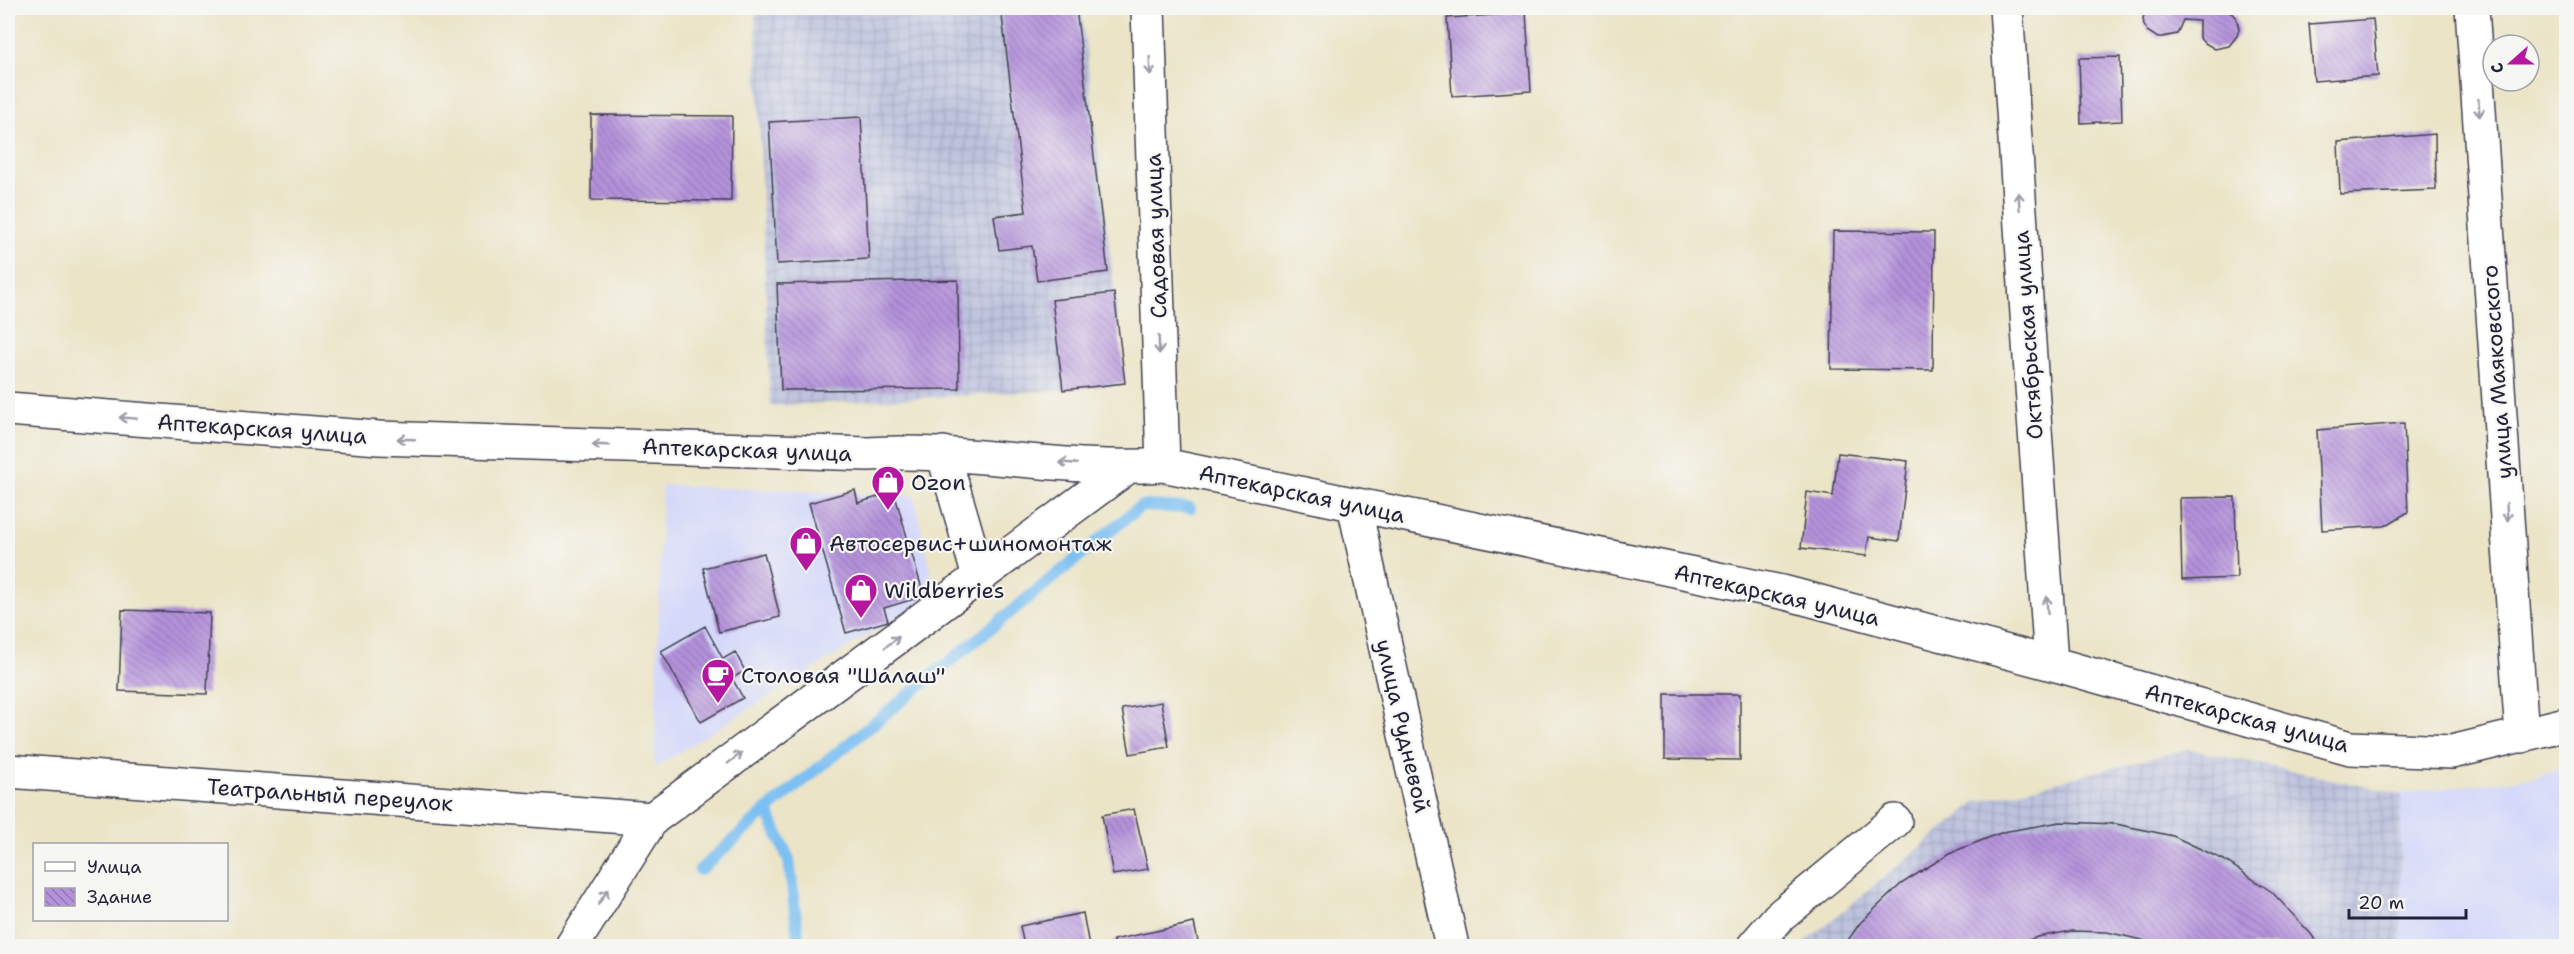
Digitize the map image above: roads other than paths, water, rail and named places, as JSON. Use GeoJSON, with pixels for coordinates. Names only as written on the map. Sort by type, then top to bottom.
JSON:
{"type":"FeatureCollection","features":[{"type":"Feature","properties":{"kind":"street","name":"Садовая улица"},"geometry":{"type":"LineString","coordinates":[[1148,8],[1163,465]]}},
{"type":"Feature","properties":{"kind":"street","name":"Октябрьская улица"},"geometry":{"type":"LineString","coordinates":[[2006,8],[2050,663]]}},
{"type":"Feature","properties":{"kind":"street","name":"улица Маяковского"},"geometry":{"type":"LineString","coordinates":[[2472,8],[2522,736]]}},
{"type":"Feature","properties":{"kind":"street","name":"Аптекарская улица"},"geometry":{"type":"LineString","coordinates":[[8,409],[379,438],[868,454],[943,453],[1126,468],[1163,465],[1786,593],[2050,663],[2350,748],[2452,752],[2566,724]]}},
{"type":"Feature","properties":{"kind":"street"},"geometry":{"type":"LineString","coordinates":[[943,453],[979,577]]}},
{"type":"Feature","properties":{"kind":"street"},"geometry":{"type":"LineString","coordinates":[[572,946],[652,819],[1126,468]]}},
{"type":"Feature","properties":{"kind":"street","name":"улица Рудневой"},"geometry":{"type":"LineString","coordinates":[[1354,506],[1452,946]]}},
{"type":"Feature","properties":{"kind":"street","name":"Театральный переулок"},"geometry":{"type":"LineString","coordinates":[[8,771],[652,819]]}},
{"type":"Feature","properties":{"kind":"street"},"geometry":{"type":"LineString","coordinates":[[1754,946],[1779,917],[1895,821]]}},
{"type":"Feature","properties":{"kind":"waterway"},"geometry":{"type":"LineString","coordinates":[[700,870],[767,810],[1141,506],[1190,508]]}},
{"type":"Feature","properties":{"kind":"waterway"},"geometry":{"type":"LineString","coordinates":[[767,810],[789,860],[799,946]]}},
{"type":"Feature","properties":{"kind":"place","name":"Ozon"},"geometry":{"type":"Point","coordinates":[888,511]}},
{"type":"Feature","properties":{"kind":"place","name":"Автосервис+шиномонтаж"},"geometry":{"type":"Point","coordinates":[806,572]}},
{"type":"Feature","properties":{"kind":"place","name":"Wildberries"},"geometry":{"type":"Point","coordinates":[861,619]}},
{"type":"Feature","properties":{"kind":"place","name":"Столовая \"Шалаш\""},"geometry":{"type":"Point","coordinates":[718,704]}}]}
